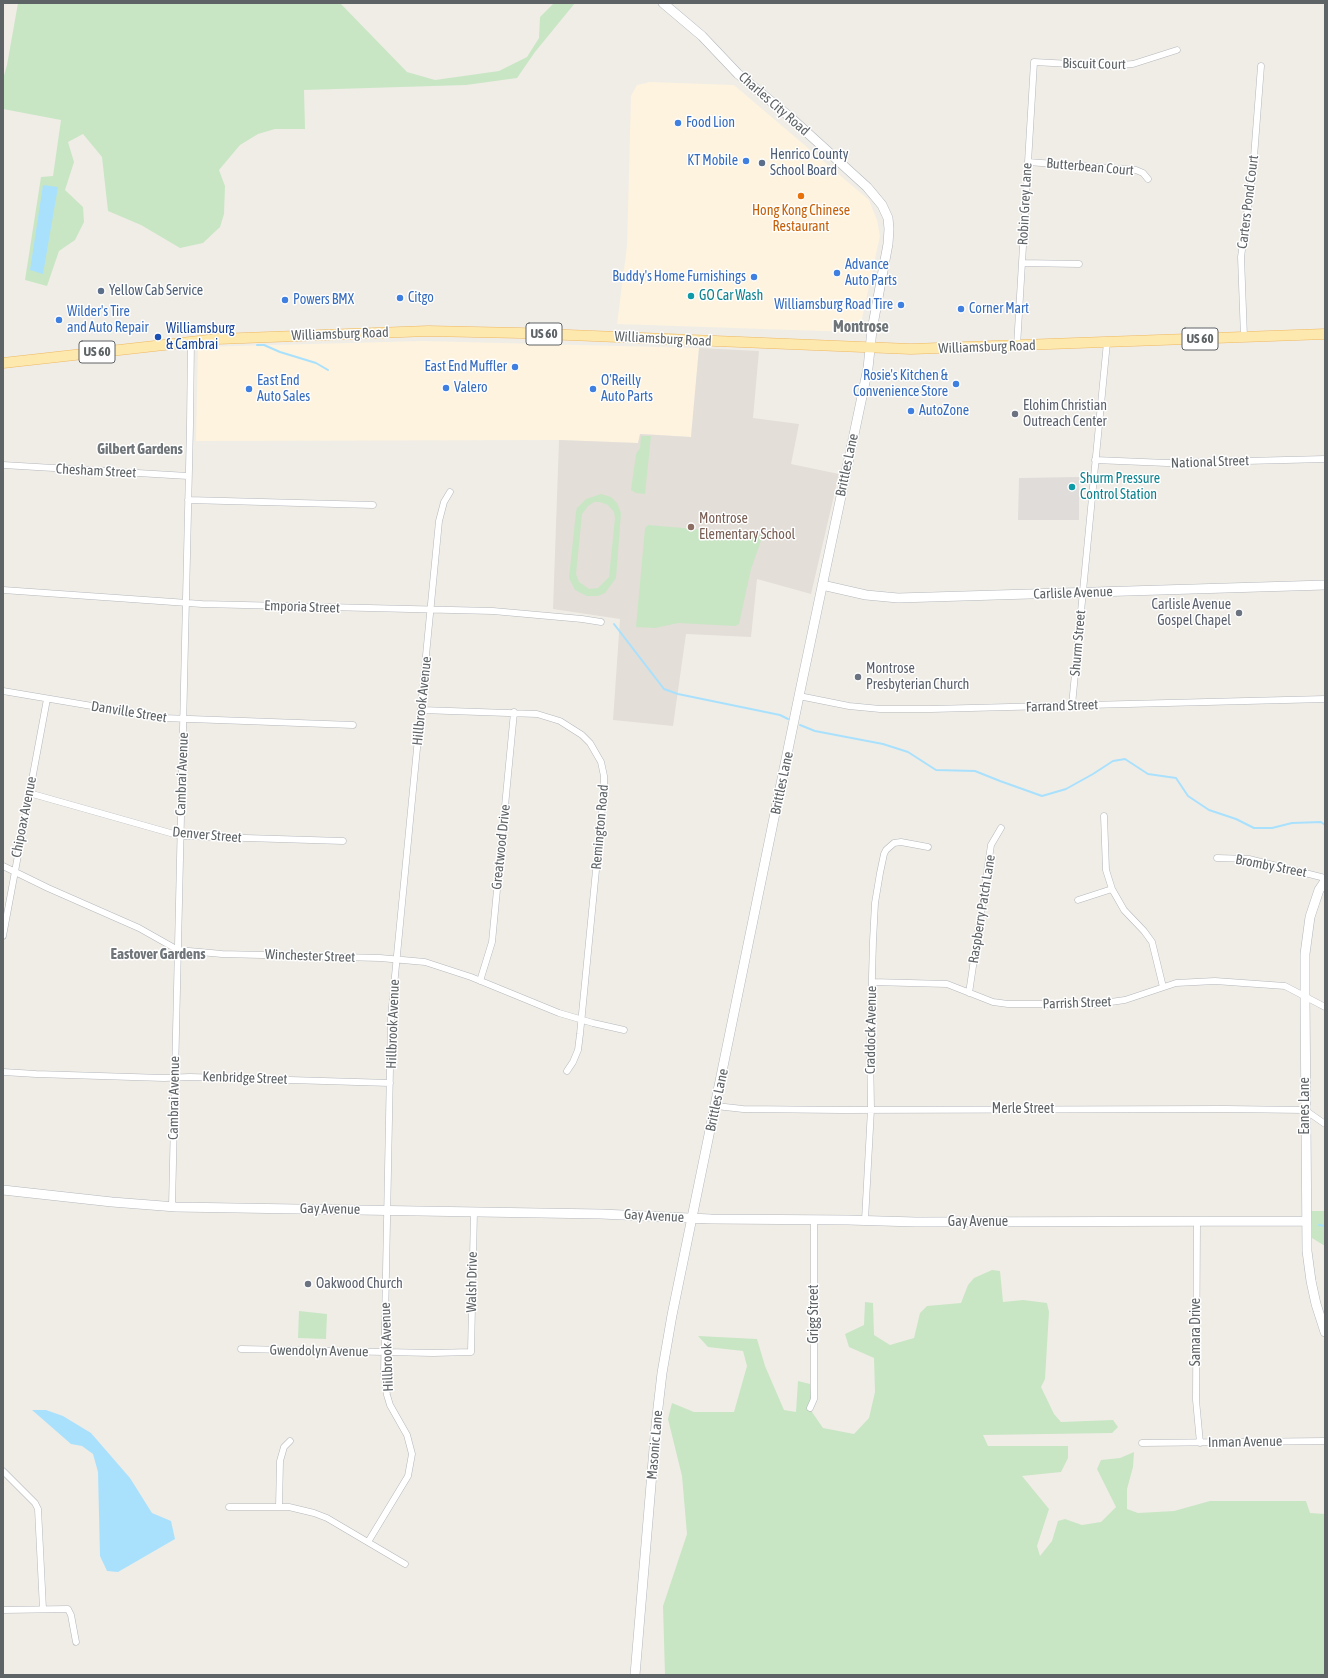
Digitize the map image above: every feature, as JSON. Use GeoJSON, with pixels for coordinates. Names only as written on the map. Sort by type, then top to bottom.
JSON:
{"type":"FeatureCollection","features":[{"type":"Feature","properties":{"kind":"main road","name":"Williamsburg Road"},"geometry":{"type":"LineString","coordinates":[[3,364],[191,341],[436,331],[871,348],[934,349],[1325,334]]}},
{"type":"Feature","properties":{"kind":"street","name":"Charles City Road"},"geometry":{"type":"LineString","coordinates":[[663,3],[702,36],[738,74],[790,117],[867,187],[882,205],[889,224],[889,239],[872,330],[871,348]]}},
{"type":"Feature","properties":{"kind":"street","name":"Biscuit Court"},"geometry":{"type":"LineString","coordinates":[[1034,62],[1108,66],[1133,64],[1177,50]]}},
{"type":"Feature","properties":{"kind":"street","name":"Robin Grey Lane"},"geometry":{"type":"LineString","coordinates":[[1017,346],[1034,62]]}},
{"type":"Feature","properties":{"kind":"street","name":"Carters Pond Court"},"geometry":{"type":"LineString","coordinates":[[1244,337],[1241,257],[1253,170],[1261,66]]}},
{"type":"Feature","properties":{"kind":"street","name":"Butterbean Court"},"geometry":{"type":"LineString","coordinates":[[1028,162],[1136,170],[1143,173],[1148,179]]}},
{"type":"Feature","properties":{"kind":"street"},"geometry":{"type":"LineString","coordinates":[[1022,263],[1079,264]]}},
{"type":"Feature","properties":{"kind":"street","name":"Cambrai Avenue"},"geometry":{"type":"LineString","coordinates":[[172,1206],[191,341]]}},
{"type":"Feature","properties":{"kind":"street","name":"Shurm Street"},"geometry":{"type":"LineString","coordinates":[[1072,705],[1107,342]]}},
{"type":"Feature","properties":{"kind":"street","name":"Brittles Lane"},"geometry":{"type":"LineString","coordinates":[[693,1218],[871,348]]}},
{"type":"Feature","properties":{"kind":"street","name":"National Street"},"geometry":{"type":"LineString","coordinates":[[1095,460],[1167,464],[1325,459]]}},
{"type":"Feature","properties":{"kind":"street","name":"Chesham Street"},"geometry":{"type":"LineString","coordinates":[[3,465],[188,476]]}},
{"type":"Feature","properties":{"kind":"street","name":"Hillbrook Avenue"},"geometry":{"type":"LineString","coordinates":[[368,1542],[408,1476],[411,1468],[412,1454],[407,1435],[395,1416],[387,1395],[384,1374],[391,1017],[439,522],[444,502],[450,492]]}},
{"type":"Feature","properties":{"kind":"street"},"geometry":{"type":"LineString","coordinates":[[188,500],[374,505]]}},
{"type":"Feature","properties":{"kind":"street","name":"Carlisle Avenue"},"geometry":{"type":"LineString","coordinates":[[822,586],[866,595],[898,598],[1325,585]]}},
{"type":"Feature","properties":{"kind":"street","name":"Emporia Street"},"geometry":{"type":"LineString","coordinates":[[3,590],[186,603],[530,613],[582,618],[601,622]]}},
{"type":"Feature","properties":{"kind":"street","name":"Danville Street"},"geometry":{"type":"LineString","coordinates":[[3,692],[183,720],[335,723],[353,725]]}},
{"type":"Feature","properties":{"kind":"street","name":"Farrand Street"},"geometry":{"type":"LineString","coordinates":[[799,696],[849,706],[880,709],[1325,699]]}},
{"type":"Feature","properties":{"kind":"street","name":"Chipoax Avenue"},"geometry":{"type":"LineString","coordinates":[[3,936],[47,699]]}},
{"type":"Feature","properties":{"kind":"street","name":"Remington Road"},"geometry":{"type":"LineString","coordinates":[[421,710],[514,712],[537,714],[560,721],[574,729],[590,743],[601,762],[604,776],[582,1020],[578,1050],[567,1071]]}},
{"type":"Feature","properties":{"kind":"street","name":"Greatwood Drive"},"geometry":{"type":"LineString","coordinates":[[480,981],[492,942],[514,712]]}},
{"type":"Feature","properties":{"kind":"street","name":"Denver Street"},"geometry":{"type":"LineString","coordinates":[[29,793],[181,836],[343,841]]}},
{"type":"Feature","properties":{"kind":"street"},"geometry":{"type":"LineString","coordinates":[[1104,816],[1106,870],[1112,889],[1124,910],[1144,931],[1152,942],[1163,987]]}},
{"type":"Feature","properties":{"kind":"street","name":"Raspberry Patch Lane"},"geometry":{"type":"LineString","coordinates":[[969,992],[992,845],[1001,828]]}},
{"type":"Feature","properties":{"kind":"street","name":"Craddock Avenue"},"geometry":{"type":"LineString","coordinates":[[865,1220],[871,1109],[870,1047],[874,923],[880,873],[884,854],[892,844],[901,842],[928,847]]}},
{"type":"Feature","properties":{"kind":"street","name":"Bromby Street"},"geometry":{"type":"LineString","coordinates":[[1217,858],[1249,860],[1325,878]]}},
{"type":"Feature","properties":{"kind":"street","name":"Winchester Street"},"geometry":{"type":"LineString","coordinates":[[3,866],[14,873],[139,928],[178,950],[222,954],[396,959],[430,963],[552,1010],[582,1020],[624,1030]]}},
{"type":"Feature","properties":{"kind":"street","name":"Eanes Lane"},"geometry":{"type":"LineString","coordinates":[[1325,881],[1313,906],[1308,923],[1305,954],[1306,1221],[1311,1281],[1316,1304],[1325,1332]]}},
{"type":"Feature","properties":{"kind":"street"},"geometry":{"type":"LineString","coordinates":[[1078,900],[1112,889]]}},
{"type":"Feature","properties":{"kind":"street","name":"Parrish Street"},"geometry":{"type":"LineString","coordinates":[[872,982],[947,984],[993,1002],[1008,1004],[1096,1004],[1125,1000],[1176,983],[1216,981],[1285,986],[1305,995],[1325,1007]]}},
{"type":"Feature","properties":{"kind":"street","name":"Kenbridge Street"},"geometry":{"type":"LineString","coordinates":[[3,1072],[390,1083]]}},
{"type":"Feature","properties":{"kind":"street","name":"Merle Street"},"geometry":{"type":"LineString","coordinates":[[716,1106],[743,1110],[1305,1110]]}},
{"type":"Feature","properties":{"kind":"street"},"geometry":{"type":"LineString","coordinates":[[1305,1110],[1325,1124]]}},
{"type":"Feature","properties":{"kind":"street","name":"Gay Avenue"},"geometry":{"type":"LineString","coordinates":[[3,1190],[112,1202],[172,1206],[609,1214],[711,1219],[932,1222],[1306,1221]]}},
{"type":"Feature","properties":{"kind":"street","name":"Walsh Drive"},"geometry":{"type":"LineString","coordinates":[[470,1352],[472,1347],[474,1211]]}},
{"type":"Feature","properties":{"kind":"street","name":"Masonic Lane"},"geometry":{"type":"LineString","coordinates":[[635,1675],[656,1426],[662,1373],[672,1315],[693,1218]]}},
{"type":"Feature","properties":{"kind":"street","name":"Grigg Street"},"geometry":{"type":"LineString","coordinates":[[810,1408],[814,1399],[814,1220]]}},
{"type":"Feature","properties":{"kind":"street","name":"Samara Drive"},"geometry":{"type":"LineString","coordinates":[[1197,1221],[1196,1400],[1200,1443]]}},
{"type":"Feature","properties":{"kind":"street","name":"Gwendolyn Avenue"},"geometry":{"type":"LineString","coordinates":[[241,1349],[470,1352]]}},
{"type":"Feature","properties":{"kind":"street"},"geometry":{"type":"LineString","coordinates":[[279,1507],[280,1462],[284,1447],[290,1441]]}},
{"type":"Feature","properties":{"kind":"street","name":"Inman Avenue"},"geometry":{"type":"LineString","coordinates":[[1142,1443],[1325,1441]]}},
{"type":"Feature","properties":{"kind":"street"},"geometry":{"type":"LineString","coordinates":[[3,1471],[35,1503],[38,1509],[42,1609]]}},
{"type":"Feature","properties":{"kind":"street"},"geometry":{"type":"LineString","coordinates":[[229,1507],[289,1507],[327,1518],[405,1564]]}},
{"type":"Feature","properties":{"kind":"street"},"geometry":{"type":"LineString","coordinates":[[3,1610],[68,1609],[71,1615],[76,1642]]}},
{"type":"Feature","properties":{"kind":"shaded area"},"geometry":{"type":"Polygon","coordinates":[[[650,82],[734,85],[869,200],[877,220],[880,236],[860,328],[851,332],[617,324],[627,246],[631,96],[637,85],[650,82]]]}},
{"type":"Feature","properties":{"kind":"shaded area"},"geometry":{"type":"Polygon","coordinates":[[[423,341],[699,348],[691,437],[641,434],[638,443],[559,440],[196,441],[198,347],[423,341]]]}},
{"type":"Feature","properties":{"kind":"shaded area","name":"Montrose Elementary School"},"geometry":{"type":"Polygon","coordinates":[[[699,348],[759,351],[753,418],[799,424],[791,464],[839,474],[811,594],[757,579],[751,637],[686,634],[673,726],[613,720],[620,619],[553,609],[559,440],[638,443],[640,434],[691,437],[699,348]]]}},
{"type":"Feature","properties":{"kind":"shaded area"},"geometry":{"type":"Polygon","coordinates":[[[1079,477],[1079,520],[1018,520],[1019,478],[1079,477]]]}},
{"type":"Feature","properties":{"kind":"green space"},"geometry":{"type":"Polygon","coordinates":[[[18,3],[340,3],[407,72],[435,80],[499,71],[527,57],[539,38],[540,17],[554,3],[575,3],[535,52],[517,78],[466,85],[304,90],[305,129],[275,129],[258,134],[240,145],[219,170],[225,186],[224,214],[220,227],[203,243],[180,248],[141,225],[108,211],[102,157],[83,134],[68,142],[74,162],[65,190],[83,207],[84,222],[75,240],[59,251],[47,286],[25,280],[41,177],[53,176],[61,120],[3,109],[3,79],[7,65],[18,3]]]}},
{"type":"Feature","properties":{"kind":"green space"},"geometry":{"type":"Polygon","coordinates":[[[641,436],[651,436],[645,494],[636,493],[631,490],[636,454],[640,448],[641,436]]]}},
{"type":"Feature","properties":{"kind":"green space"},"geometry":{"type":"Polygon","coordinates":[[[601,494],[611,497],[617,503],[621,513],[616,578],[605,593],[598,596],[587,596],[575,590],[569,578],[576,512],[577,508],[586,499],[601,494]],[[594,502],[588,506],[582,514],[576,574],[579,582],[589,589],[598,588],[609,577],[615,518],[614,512],[608,505],[600,502],[594,502]]]}},
{"type":"Feature","properties":{"kind":"green space"},"geometry":{"type":"Polygon","coordinates":[[[648,525],[763,535],[751,569],[739,624],[735,626],[678,623],[655,628],[636,627],[645,528],[648,525]]]}},
{"type":"Feature","properties":{"kind":"green space"},"geometry":{"type":"Polygon","coordinates":[[[1311,1211],[1325,1211],[1325,1246],[1312,1238],[1311,1211]]]}},
{"type":"Feature","properties":{"kind":"green space"},"geometry":{"type":"Polygon","coordinates":[[[992,1270],[1000,1271],[1003,1302],[1023,1300],[1047,1303],[1049,1312],[1045,1379],[1041,1387],[1054,1414],[1061,1422],[1113,1420],[1118,1427],[1112,1433],[983,1435],[988,1446],[1068,1446],[1068,1458],[1061,1472],[1022,1476],[1049,1509],[1037,1546],[1040,1556],[1052,1541],[1058,1521],[1065,1519],[1082,1525],[1101,1522],[1116,1507],[1097,1469],[1101,1460],[1120,1458],[1134,1452],[1133,1467],[1127,1489],[1127,1509],[1138,1513],[1174,1511],[1210,1501],[1306,1501],[1310,1513],[1325,1514],[1325,1674],[665,1675],[663,1606],[687,1534],[682,1476],[668,1419],[672,1403],[694,1412],[734,1412],[747,1366],[743,1351],[708,1347],[698,1336],[757,1339],[765,1366],[784,1410],[796,1412],[798,1381],[810,1384],[812,1412],[823,1428],[854,1434],[869,1418],[875,1392],[874,1358],[849,1347],[845,1334],[864,1325],[865,1302],[873,1303],[874,1335],[890,1345],[914,1338],[920,1313],[927,1306],[961,1303],[968,1285],[974,1278],[992,1270]]]}},
{"type":"Feature","properties":{"kind":"green space"},"geometry":{"type":"Polygon","coordinates":[[[299,1311],[327,1314],[326,1339],[298,1338],[299,1311]]]}},
{"type":"Feature","properties":{"kind":"water"},"geometry":{"type":"Polygon","coordinates":[[[43,185],[58,187],[43,274],[30,270],[43,185]]]}},
{"type":"Feature","properties":{"kind":"water"},"geometry":{"type":"Polygon","coordinates":[[[32,1410],[46,1410],[63,1416],[91,1433],[130,1478],[152,1513],[171,1521],[175,1539],[118,1572],[107,1571],[100,1556],[98,1472],[93,1454],[82,1446],[71,1444],[32,1410]]]}},
{"type":"Feature","properties":{"kind":"waterway"},"geometry":{"type":"LineString","coordinates":[[257,345],[264,345],[280,352],[316,363],[328,370]]}},
{"type":"Feature","properties":{"kind":"waterway"},"geometry":{"type":"LineString","coordinates":[[614,624],[664,689],[678,694],[780,715],[788,719]]}},
{"type":"Feature","properties":{"kind":"waterway"},"geometry":{"type":"LineString","coordinates":[[800,725],[815,731],[883,744],[908,752],[936,770],[975,771],[1042,796],[1066,789],[1113,761],[1125,759],[1148,774],[1176,778],[1188,796],[1209,810],[1236,819],[1254,828],[1272,828],[1292,823],[1321,822],[1325,825]]}},
{"type":"Feature","properties":{"kind":"waterway"},"geometry":{"type":"LineString","coordinates":[[1319,1225],[1325,1226]]}},
{"type":"Feature","properties":{"kind":"place","name":"Food Lion"},"geometry":{"type":"Point","coordinates":[678,123]}},
{"type":"Feature","properties":{"kind":"place","name":"KT Mobile"},"geometry":{"type":"Point","coordinates":[746,161]}},
{"type":"Feature","properties":{"kind":"place","name":"Henrico County School Board"},"geometry":{"type":"Point","coordinates":[762,163]}},
{"type":"Feature","properties":{"kind":"place","name":"Hong Kong Chinese Restaurant"},"geometry":{"type":"Point","coordinates":[801,196]}},
{"type":"Feature","properties":{"kind":"place","name":"Advance Auto Parts"},"geometry":{"type":"Point","coordinates":[837,273]}},
{"type":"Feature","properties":{"kind":"place","name":"Buddy's Home Furnishings"},"geometry":{"type":"Point","coordinates":[754,277]}},
{"type":"Feature","properties":{"kind":"place","name":"Yellow Cab Service"},"geometry":{"type":"Point","coordinates":[101,291]}},
{"type":"Feature","properties":{"kind":"place","name":"GO Car Wash"},"geometry":{"type":"Point","coordinates":[691,296]}},
{"type":"Feature","properties":{"kind":"place","name":"Citgo"},"geometry":{"type":"Point","coordinates":[400,298]}},
{"type":"Feature","properties":{"kind":"place","name":"Powers BMX"},"geometry":{"type":"Point","coordinates":[285,300]}},
{"type":"Feature","properties":{"kind":"place","name":"Williamsburg Road Tire"},"geometry":{"type":"Point","coordinates":[901,305]}},
{"type":"Feature","properties":{"kind":"place","name":"Corner Mart"},"geometry":{"type":"Point","coordinates":[961,309]}},
{"type":"Feature","properties":{"kind":"place","name":"Wilder's Tire and Auto Repair"},"geometry":{"type":"Point","coordinates":[59,320]}},
{"type":"Feature","properties":{"kind":"place","name":"Williamsburg & Cambrai"},"geometry":{"type":"Point","coordinates":[158,337]}},
{"type":"Feature","properties":{"kind":"place","name":"East End Muffler"},"geometry":{"type":"Point","coordinates":[515,367]}},
{"type":"Feature","properties":{"kind":"place","name":"Rosie's Kitchen & Convenience Store"},"geometry":{"type":"Point","coordinates":[956,384]}},
{"type":"Feature","properties":{"kind":"place","name":"Valero"},"geometry":{"type":"Point","coordinates":[446,388]}},
{"type":"Feature","properties":{"kind":"place","name":"East End Auto Sales"},"geometry":{"type":"Point","coordinates":[249,389]}},
{"type":"Feature","properties":{"kind":"place","name":"O'Reilly Auto Parts"},"geometry":{"type":"Point","coordinates":[593,389]}},
{"type":"Feature","properties":{"kind":"place","name":"AutoZone"},"geometry":{"type":"Point","coordinates":[911,411]}},
{"type":"Feature","properties":{"kind":"place","name":"Elohim Christian Outreach Center"},"geometry":{"type":"Point","coordinates":[1015,414]}},
{"type":"Feature","properties":{"kind":"place","name":"Shurm Pressure Control Station"},"geometry":{"type":"Point","coordinates":[1072,487]}},
{"type":"Feature","properties":{"kind":"place","name":"Montrose Elementary School"},"geometry":{"type":"Point","coordinates":[691,527]}},
{"type":"Feature","properties":{"kind":"place","name":"Carlisle Avenue Gospel Chapel"},"geometry":{"type":"Point","coordinates":[1239,613]}},
{"type":"Feature","properties":{"kind":"place","name":"Montrose Presbyterian Church"},"geometry":{"type":"Point","coordinates":[858,677]}},
{"type":"Feature","properties":{"kind":"place","name":"Oakwood Church"},"geometry":{"type":"Point","coordinates":[308,1284]}},
{"type":"Feature","properties":{"kind":"district","name":"Montrose"},"geometry":{"type":"Point","coordinates":[861,327]}},
{"type":"Feature","properties":{"kind":"district","name":"Gilbert Gardens"},"geometry":{"type":"Point","coordinates":[140,449]}},
{"type":"Feature","properties":{"kind":"district","name":"Eastover Gardens"},"geometry":{"type":"Point","coordinates":[158,954]}}]}
